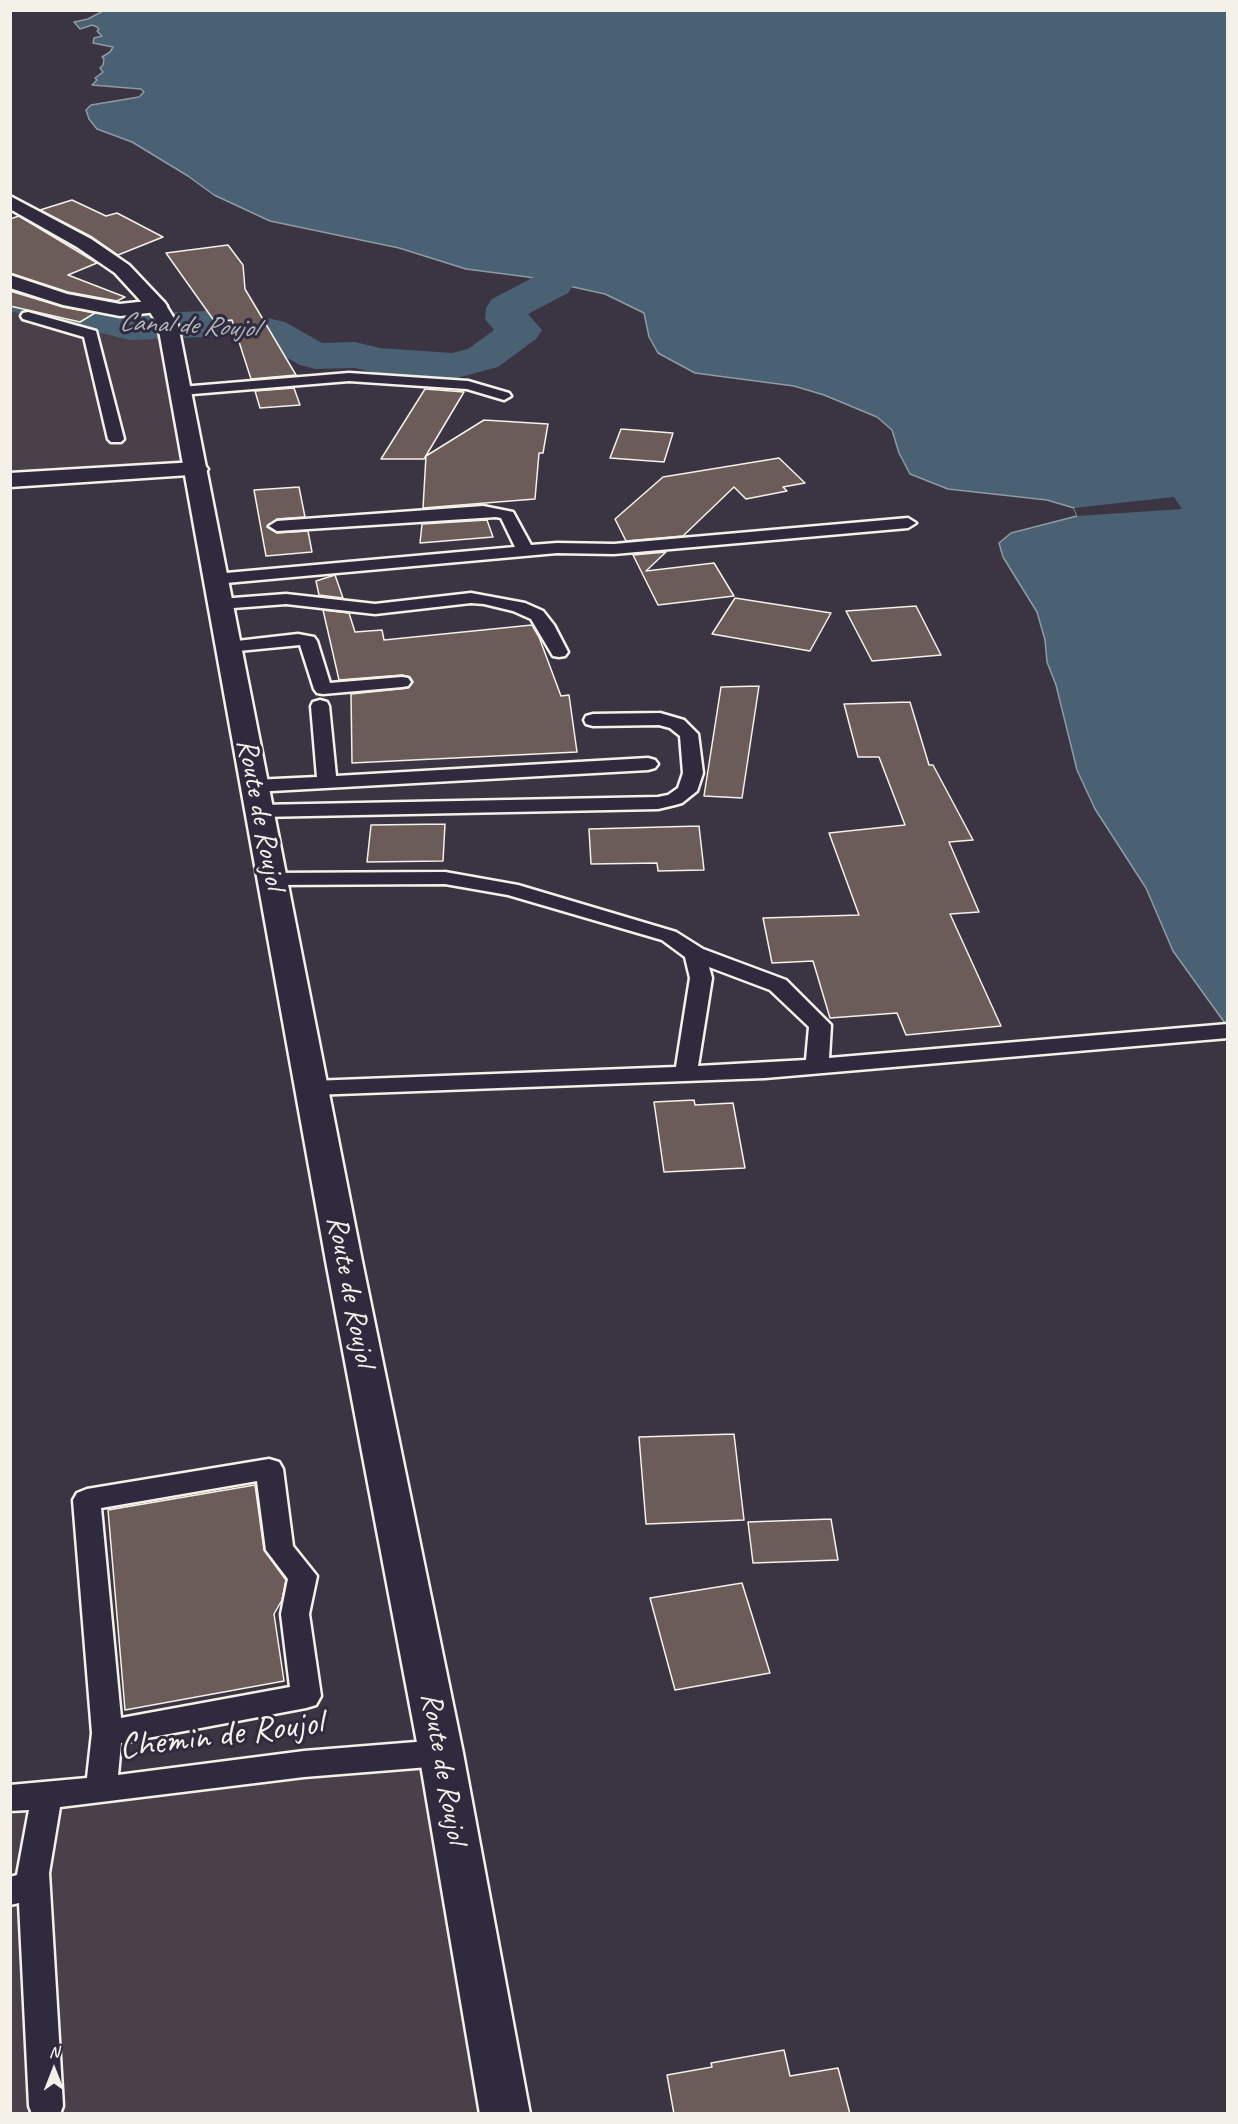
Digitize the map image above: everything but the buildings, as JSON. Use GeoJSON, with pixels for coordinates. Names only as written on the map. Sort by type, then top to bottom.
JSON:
{"type":"FeatureCollection","features":[{"type":"Feature","properties":{"kind":"main road","name":"Route de Roujol"},"geometry":{"type":"LineString","coordinates":[[10,201],[84,243],[122,269],[156,306],[168,325],[272,879],[441,1753],[505,2114]]}},
{"type":"Feature","properties":{"kind":"main road"},"geometry":{"type":"LineString","coordinates":[[10,281],[63,299],[120,310],[156,306]]}},
{"type":"Feature","properties":{"kind":"main road"},"geometry":{"type":"LineString","coordinates":[[10,480],[196,469]]}},
{"type":"Feature","properties":{"kind":"lane"},"geometry":{"type":"LineString","coordinates":[[28,316],[91,334],[117,439]]}},
{"type":"Feature","properties":{"kind":"lane"},"geometry":{"type":"LineString","coordinates":[[181,391],[349,377],[468,385],[504,396]]}},
{"type":"Feature","properties":{"kind":"lane"},"geometry":{"type":"LineString","coordinates":[[277,526],[483,511],[497,512],[507,515],[526,551]]}},
{"type":"Feature","properties":{"kind":"lane"},"geometry":{"type":"LineString","coordinates":[[218,591],[526,551],[557,548],[614,549],[908,523]]}},
{"type":"Feature","properties":{"kind":"lane"},"geometry":{"type":"LineString","coordinates":[[218,591],[375,609],[471,598],[484,599],[519,607],[537,615],[559,652]]}},
{"type":"Feature","properties":{"kind":"lane"},"geometry":{"type":"LineString","coordinates":[[228,647],[298,639],[308,641],[323,689],[402,682]]}},
{"type":"Feature","properties":{"kind":"lane"},"geometry":{"type":"LineString","coordinates":[[320,706],[327,781]]}},
{"type":"Feature","properties":{"kind":"lane"},"geometry":{"type":"LineString","coordinates":[[257,799],[658,803],[675,799],[687,791],[693,773],[689,734],[677,724],[660,719],[593,720]]}},
{"type":"Feature","properties":{"kind":"lane"},"geometry":{"type":"LineString","coordinates":[[257,799],[327,781],[648,764]]}},
{"type":"Feature","properties":{"kind":"lane"},"geometry":{"type":"LineString","coordinates":[[272,879],[446,878],[511,889],[669,936],[695,954],[778,985],[820,1025],[817,1067]]}},
{"type":"Feature","properties":{"kind":"lane"},"geometry":{"type":"LineString","coordinates":[[686,1074],[701,978],[695,954]]}},
{"type":"Feature","properties":{"kind":"lane"},"geometry":{"type":"LineString","coordinates":[[312,1088],[817,1067],[1227,1031]]}},
{"type":"Feature","properties":{"kind":"lane"},"geometry":{"type":"LineString","coordinates":[[101,1790],[107,1733],[87,1500],[269,1469],[280,1550],[303,1576],[295,1614],[306,1695],[107,1733]]}},
{"type":"Feature","properties":{"kind":"lane","name":"Chemin de Roujol"},"geometry":{"type":"LineString","coordinates":[[10,1797],[101,1790],[304,1764],[441,1753]]}},
{"type":"Feature","properties":{"kind":"lane"},"geometry":{"type":"LineString","coordinates":[[46,2106],[22,1889],[33,1873],[47,1795]]}},
{"type":"Feature","properties":{"kind":"shaded area"},"geometry":{"type":"Polygon","coordinates":[[[11,298],[130,327],[168,325],[196,469],[11,480],[11,298]]]}},
{"type":"Feature","properties":{"kind":"shaded area"},"geometry":{"type":"Polygon","coordinates":[[[441,1753],[505,2113],[11,2113],[10,1791],[441,1753]]]}},
{"type":"Feature","properties":{"kind":"water"},"geometry":{"type":"Polygon","coordinates":[[[105,10],[1227,11],[1227,1026],[1173,951],[1146,888],[1095,809],[1077,770],[1056,685],[1047,662],[1045,640],[1037,612],[1003,557],[999,543],[1011,533],[1077,516],[1074,508],[1047,500],[948,489],[910,474],[899,453],[892,430],[877,417],[824,395],[794,386],[695,373],[658,353],[649,337],[644,313],[605,294],[528,277],[466,269],[399,248],[270,221],[214,195],[188,176],[132,142],[97,129],[89,119],[86,110],[91,105],[139,97],[144,92],[141,89],[92,85],[97,80],[95,78],[103,72],[100,68],[103,65],[102,57],[113,47],[93,43],[94,38],[102,36],[97,31],[99,29],[97,27],[92,25],[80,29],[74,22],[88,19],[105,10]]]}},
{"type":"Feature","properties":{"kind":"pier"},"geometry":{"type":"Polygon","coordinates":[[[1174,497],[1182,509],[1077,516],[1074,508],[1174,497]]]}},
{"type":"Feature","properties":{"kind":"waterway","name":"Canal de Roujol"},"geometry":{"type":"LineString","coordinates":[[10,298],[130,327],[230,323],[270,331],[315,356],[355,355],[380,361],[426,366],[453,366],[483,358],[521,330],[506,319],[507,308],[553,284]]}}]}
